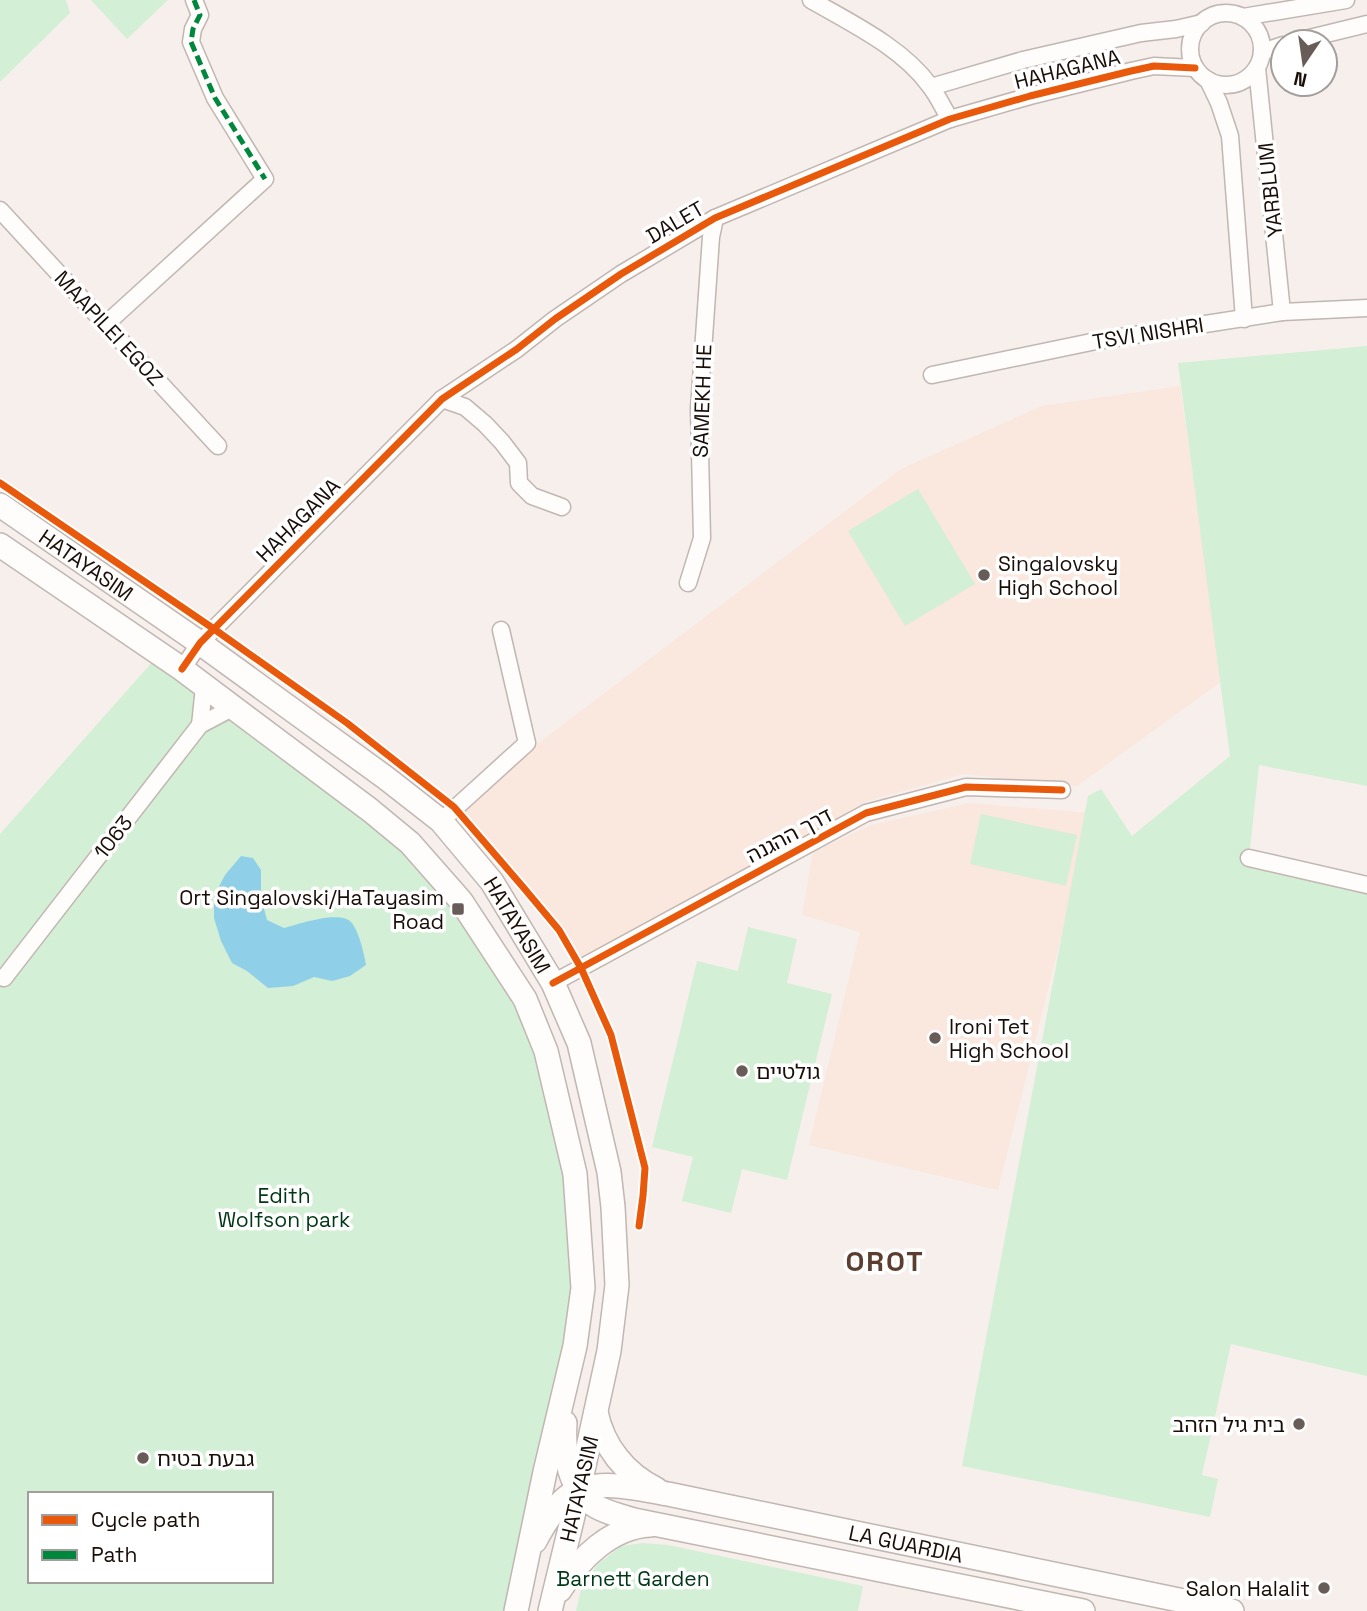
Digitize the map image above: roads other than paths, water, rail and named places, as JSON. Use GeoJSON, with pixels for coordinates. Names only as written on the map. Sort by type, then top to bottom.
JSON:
{"type":"FeatureCollection","features":[{"type":"Feature","properties":{"kind":"main road","name":"HATAYASIM"},"geometry":{"type":"LineString","coordinates":[[0,505],[200,643],[441,821],[492,882],[554,983],[579,1043],[609,1172],[617,1285],[609,1351],[551,1607]]}},
{"type":"Feature","properties":{"kind":"main road","name":"HATAYASIM"},"geometry":{"type":"LineString","coordinates":[[0,545],[182,669],[410,843],[461,901],[525,999],[546,1051],[575,1174],[583,1288],[569,1371],[516,1611]]}},
{"type":"Feature","properties":{"kind":"main road"},"geometry":{"type":"LineString","coordinates":[[527,1556],[544,1525],[561,1502],[579,1490],[564,1444],[569,1371]]}},
{"type":"Feature","properties":{"kind":"main road"},"geometry":{"type":"LineString","coordinates":[[596,1412],[604,1438],[621,1463],[641,1481],[668,1494]]}},
{"type":"Feature","properties":{"kind":"main road","name":"LA GUARDIA"},"geometry":{"type":"LineString","coordinates":[[579,1490],[607,1485],[668,1494],[1232,1611]]}},
{"type":"Feature","properties":{"kind":"main road","name":"LA GUARDIA"},"geometry":{"type":"LineString","coordinates":[[579,1490],[591,1503],[634,1520],[1083,1611]]}},
{"type":"Feature","properties":{"kind":"main road"},"geometry":{"type":"LineString","coordinates":[[551,1607],[573,1570],[600,1545],[633,1527],[658,1524]]}},
{"type":"Feature","properties":{"kind":"street"},"geometry":{"type":"LineString","coordinates":[[106,324],[265,179],[215,98],[191,42],[193,29],[200,15],[194,0]]}},
{"type":"Feature","properties":{"kind":"street"},"geometry":{"type":"LineString","coordinates":[[811,0],[875,37],[920,74],[950,119]]}},
{"type":"Feature","properties":{"kind":"street"},"geometry":{"type":"LineString","coordinates":[[1242,17],[1346,0]]}},
{"type":"Feature","properties":{"kind":"street"},"geometry":{"type":"LineString","coordinates":[[1232,14],[1242,17],[1251,23],[1262,42],[1257,68],[1250,76],[1229,85],[1208,80],[1195,68],[1190,52],[1195,32],[1210,17],[1232,14]]}},
{"type":"Feature","properties":{"kind":"street","name":"HAHAGANA"},"geometry":{"type":"LineString","coordinates":[[931,87],[1023,60],[1141,33],[1202,23]]}},
{"type":"Feature","properties":{"kind":"street"},"geometry":{"type":"LineString","coordinates":[[1339,31],[1367,24]]}},
{"type":"Feature","properties":{"kind":"street"},"geometry":{"type":"LineString","coordinates":[[1262,52],[1269,50]]}},
{"type":"Feature","properties":{"kind":"street","name":"HAHAGANA"},"geometry":{"type":"LineString","coordinates":[[950,119],[1030,96],[1154,66],[1195,68]]}},
{"type":"Feature","properties":{"kind":"street","name":"YARBLUM"},"geometry":{"type":"LineString","coordinates":[[1257,68],[1282,312]]}},
{"type":"Feature","properties":{"kind":"street","name":"YARBLUM"},"geometry":{"type":"LineString","coordinates":[[1208,80],[1230,136],[1244,318]]}},
{"type":"Feature","properties":{"kind":"street","name":"DALET"},"geometry":{"type":"LineString","coordinates":[[442,399],[621,274],[715,218],[950,119]]}},
{"type":"Feature","properties":{"kind":"street","name":"MAAPILEI EGOZ"},"geometry":{"type":"LineString","coordinates":[[0,210],[218,446]]}},
{"type":"Feature","properties":{"kind":"street","name":"SAMEKH HE"},"geometry":{"type":"LineString","coordinates":[[688,583],[702,538],[699,409],[711,237],[715,218]]}},
{"type":"Feature","properties":{"kind":"street","name":"TSVI NISHRI"},"geometry":{"type":"LineString","coordinates":[[932,375],[1096,341],[1282,312],[1367,308]]}},
{"type":"Feature","properties":{"kind":"street"},"geometry":{"type":"LineString","coordinates":[[442,399],[465,407],[502,442],[518,463],[519,483],[532,496],[562,507]]}},
{"type":"Feature","properties":{"kind":"street","name":"HAHAGANA"},"geometry":{"type":"LineString","coordinates":[[182,669],[200,643],[442,399]]}},
{"type":"Feature","properties":{"kind":"street"},"geometry":{"type":"LineString","coordinates":[[441,821],[527,743],[501,630]]}},
{"type":"Feature","properties":{"kind":"street"},"geometry":{"type":"LineString","coordinates":[[200,724],[204,687]]}},
{"type":"Feature","properties":{"kind":"street","name":"1063"},"geometry":{"type":"LineString","coordinates":[[5,978],[200,724],[232,708]]}},
{"type":"Feature","properties":{"kind":"street","name":"דרך ההגנה"},"geometry":{"type":"LineString","coordinates":[[554,983],[866,813],[966,787],[1062,790]]}},
{"type":"Feature","properties":{"kind":"street"},"geometry":{"type":"LineString","coordinates":[[1249,858],[1367,885]]}},
{"type":"Feature","properties":{"kind":"water"},"geometry":{"type":"Polygon","coordinates":[[[241,856],[253,858],[261,870],[261,897],[267,920],[284,928],[319,919],[345,919],[351,922],[356,931],[366,965],[350,976],[332,981],[314,977],[293,986],[268,988],[232,963],[214,918],[214,896],[225,875],[241,856]]]}},
{"type":"Feature","properties":{"kind":"place","name":"Singalovsky High School"},"geometry":{"type":"Point","coordinates":[984,575]}},
{"type":"Feature","properties":{"kind":"place","name":"Ort Singalovski/HaTayasim Road"},"geometry":{"type":"Point","coordinates":[458,909]}},
{"type":"Feature","properties":{"kind":"place","name":"Ironi Tet High School"},"geometry":{"type":"Point","coordinates":[935,1038]}},
{"type":"Feature","properties":{"kind":"place","name":"גולטיים"},"geometry":{"type":"Point","coordinates":[742,1071]}},
{"type":"Feature","properties":{"kind":"place","name":"בית גיל הזהב"},"geometry":{"type":"Point","coordinates":[1299,1424]}},
{"type":"Feature","properties":{"kind":"place","name":"גבעת בטיח"},"geometry":{"type":"Point","coordinates":[143,1458]}},
{"type":"Feature","properties":{"kind":"place","name":"Salon Halalit"},"geometry":{"type":"Point","coordinates":[1324,1588]}},
{"type":"Feature","properties":{"kind":"district","name":"OROT"},"geometry":{"type":"Point","coordinates":[885,1261]}},
{"type":"Feature","properties":{"kind":"park label","name":"Edith Wolfson park"},"geometry":{"type":"Point","coordinates":[284,1207]}},
{"type":"Feature","properties":{"kind":"park label","name":"Barnett Garden"},"geometry":{"type":"Point","coordinates":[633,1578]}}]}
